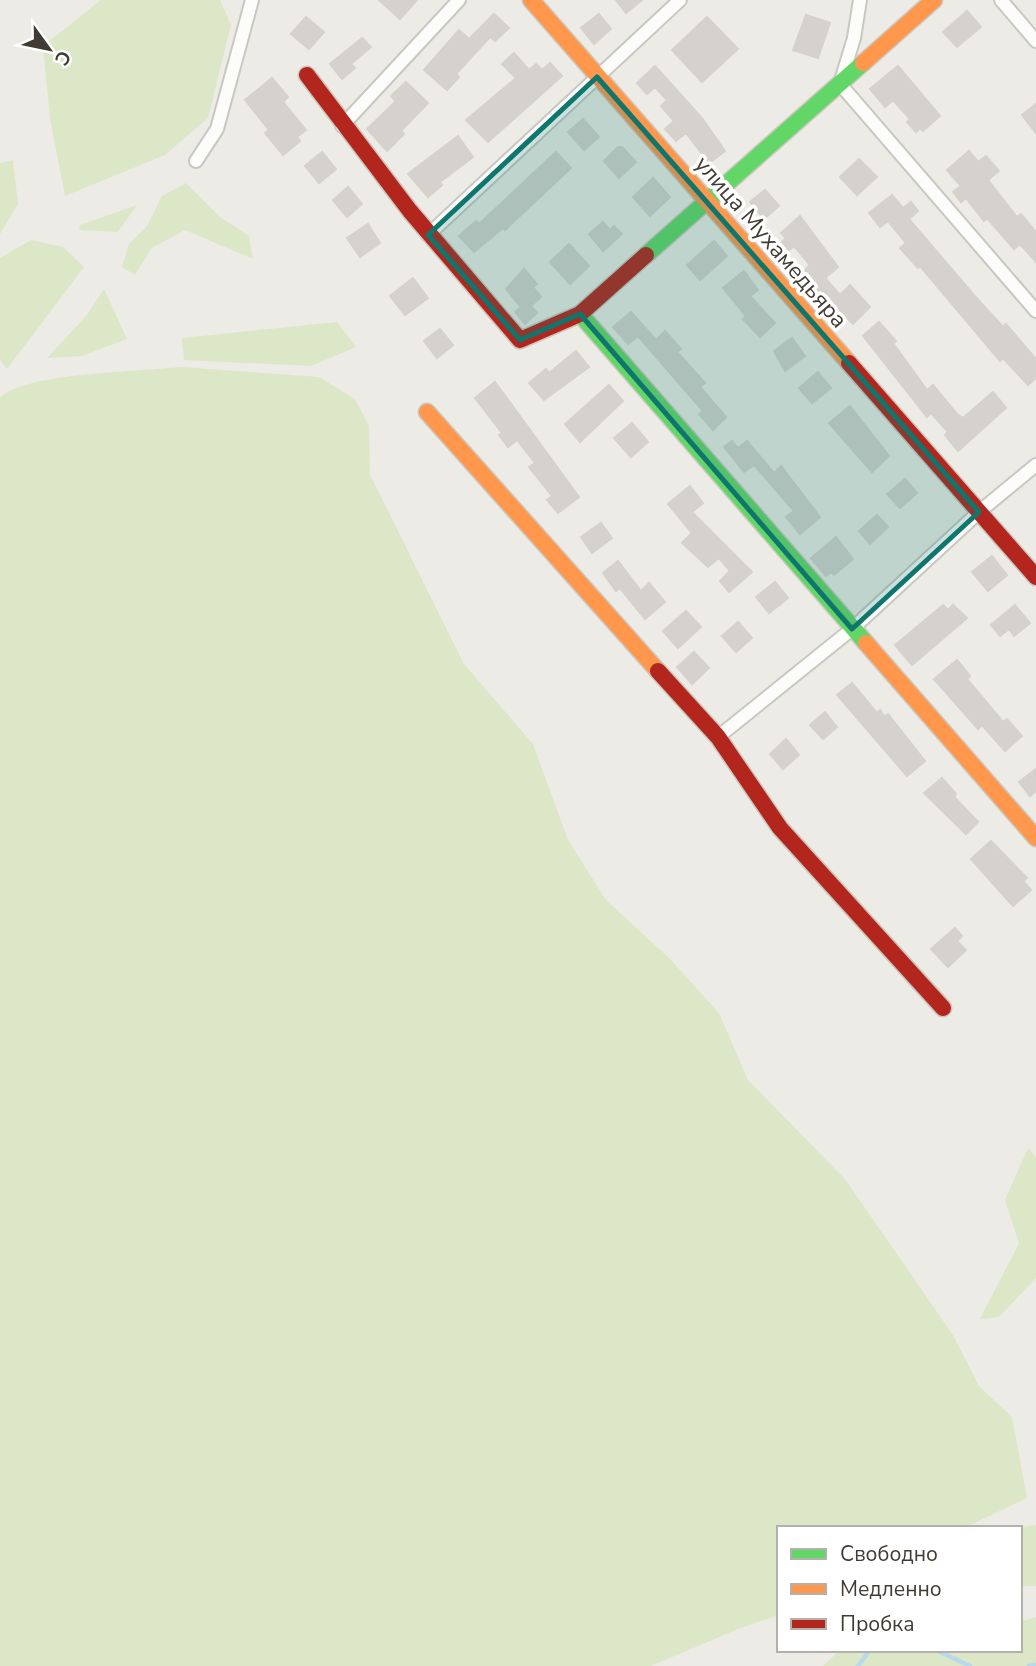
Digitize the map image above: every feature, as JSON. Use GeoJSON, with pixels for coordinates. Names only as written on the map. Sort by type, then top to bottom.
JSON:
{"type":"FeatureCollection","features":[{"type":"Feature","properties":{"kind":"street"},"geometry":{"type":"LineString","coordinates":[[196,162],[217,129],[252,0]]}},
{"type":"Feature","properties":{"kind":"street"},"geometry":{"type":"LineString","coordinates":[[342,126],[458,0]]}},
{"type":"Feature","properties":{"kind":"street","name":"улица Мухамедьяра"},"geometry":{"type":"LineString","coordinates":[[531,0],[1036,577]]}},
{"type":"Feature","properties":{"kind":"street"},"geometry":{"type":"LineString","coordinates":[[428,235],[680,0]]}},
{"type":"Feature","properties":{"kind":"street"},"geometry":{"type":"LineString","coordinates":[[840,84],[854,38],[860,0]]}},
{"type":"Feature","properties":{"kind":"street"},"geometry":{"type":"LineString","coordinates":[[307,75],[342,126],[428,235],[520,340],[580,314],[934,0]]}},
{"type":"Feature","properties":{"kind":"street"},"geometry":{"type":"LineString","coordinates":[[1001,0],[1036,41]]}},
{"type":"Feature","properties":{"kind":"street"},"geometry":{"type":"LineString","coordinates":[[840,84],[1036,311]]}},
{"type":"Feature","properties":{"kind":"street"},"geometry":{"type":"LineString","coordinates":[[580,314],[1036,838]]}},
{"type":"Feature","properties":{"kind":"street"},"geometry":{"type":"LineString","coordinates":[[427,412],[718,737],[780,828],[943,1008]]}},
{"type":"Feature","properties":{"kind":"street"},"geometry":{"type":"LineString","coordinates":[[718,737],[852,629],[979,512],[1036,465]]}},
{"type":"Feature","properties":{"kind":"highlighted area"},"geometry":{"type":"Polygon","coordinates":[[[597,77],[979,512],[852,629],[580,314],[520,340],[428,235],[597,77]]]}},
{"type":"Feature","properties":{"kind":"green space"},"geometry":{"type":"Polygon","coordinates":[[[101,0],[220,0],[231,25],[208,118],[165,155],[65,196],[50,119],[43,46],[101,0]]]}},
{"type":"Feature","properties":{"kind":"green space"},"geometry":{"type":"Polygon","coordinates":[[[13,160],[18,204],[0,234],[0,163],[13,160]]]}},
{"type":"Feature","properties":{"kind":"green space"},"geometry":{"type":"Polygon","coordinates":[[[186,183],[220,217],[249,236],[253,259],[185,230],[152,248],[135,275],[122,267],[129,244],[147,226],[162,196],[186,183]]]}},
{"type":"Feature","properties":{"kind":"green space"},"geometry":{"type":"Polygon","coordinates":[[[137,205],[118,232],[79,230],[80,225],[137,205]]]}},
{"type":"Feature","properties":{"kind":"green space"},"geometry":{"type":"Polygon","coordinates":[[[31,240],[63,247],[84,267],[7,369],[0,360],[0,258],[31,240]]]}},
{"type":"Feature","properties":{"kind":"green space"},"geometry":{"type":"Polygon","coordinates":[[[104,289],[127,339],[82,356],[47,358],[87,315],[104,289]]]}},
{"type":"Feature","properties":{"kind":"green space"},"geometry":{"type":"Polygon","coordinates":[[[337,322],[356,347],[311,366],[184,360],[182,338],[337,322]]]}},
{"type":"Feature","properties":{"kind":"green space"},"geometry":{"type":"Polygon","coordinates":[[[181,367],[319,377],[355,399],[369,426],[370,475],[464,664],[533,744],[568,840],[606,900],[670,959],[719,1013],[748,1080],[845,1179],[953,1335],[979,1386],[1012,1417],[1027,1498],[968,1526],[777,1526],[777,1616],[651,1666],[0,1666],[0,398],[12,390],[32,383],[113,372],[181,367]]]}},
{"type":"Feature","properties":{"kind":"green space"},"geometry":{"type":"Polygon","coordinates":[[[1028,1148],[1036,1157],[1036,1278],[999,1317],[980,1319],[1019,1243],[1005,1200],[1028,1148]]]}},
{"type":"Feature","properties":{"kind":"green space"},"geometry":{"type":"Polygon","coordinates":[[[1036,1525],[1036,1586],[1022,1586],[1022,1527],[1036,1525]]]}},
{"type":"Feature","properties":{"kind":"green space"},"geometry":{"type":"Polygon","coordinates":[[[1036,1617],[1036,1666],[823,1666],[838,1652],[1022,1652],[1022,1621],[1036,1617]]]}},
{"type":"Feature","properties":{"kind":"building"},"geometry":{"type":"Polygon","coordinates":[[[379,0],[417,0],[400,19],[379,0]]]}},
{"type":"Feature","properties":{"kind":"building"},"geometry":{"type":"Polygon","coordinates":[[[616,0],[642,0],[626,13],[616,0]]]}},
{"type":"Feature","properties":{"kind":"building"},"geometry":{"type":"Polygon","coordinates":[[[967,11],[981,27],[957,47],[943,32],[967,11]]]}},
{"type":"Feature","properties":{"kind":"building"},"geometry":{"type":"Polygon","coordinates":[[[494,14],[509,28],[495,41],[490,37],[456,74],[459,77],[447,90],[424,70],[459,30],[469,39],[494,14]]]}},
{"type":"Feature","properties":{"kind":"building"},"geometry":{"type":"Polygon","coordinates":[[[599,14],[611,29],[594,44],[581,28],[599,14]]]}},
{"type":"Feature","properties":{"kind":"building"},"geometry":{"type":"Polygon","coordinates":[[[806,15],[830,23],[818,58],[793,50],[806,15]]]}},
{"type":"Feature","properties":{"kind":"building"},"geometry":{"type":"Polygon","coordinates":[[[306,17],[324,32],[309,49],[291,34],[306,17]]]}},
{"type":"Feature","properties":{"kind":"building"},"geometry":{"type":"Polygon","coordinates":[[[707,17],[738,49],[702,82],[672,50],[707,17]]]}},
{"type":"Feature","properties":{"kind":"building"},"geometry":{"type":"Polygon","coordinates":[[[362,38],[371,47],[351,64],[355,68],[342,79],[330,64],[362,38]]]}},
{"type":"Feature","properties":{"kind":"building"},"geometry":{"type":"Polygon","coordinates":[[[514,53],[529,70],[536,64],[542,70],[550,63],[562,76],[488,142],[466,120],[516,78],[502,64],[514,53]]]}},
{"type":"Feature","properties":{"kind":"building"},"geometry":{"type":"Polygon","coordinates":[[[655,66],[702,118],[725,151],[709,163],[686,133],[676,141],[665,129],[674,121],[661,106],[667,100],[655,87],[647,94],[637,83],[655,66]]]}},
{"type":"Feature","properties":{"kind":"building"},"geometry":{"type":"Polygon","coordinates":[[[898,66],[940,116],[923,131],[920,128],[916,132],[907,122],[910,119],[893,100],[885,107],[870,89],[898,66]]]}},
{"type":"Feature","properties":{"kind":"building"},"geometry":{"type":"Polygon","coordinates":[[[272,78],[288,97],[283,102],[306,130],[297,137],[300,141],[283,155],[265,133],[269,130],[245,100],[272,78]]]}},
{"type":"Feature","properties":{"kind":"building"},"geometry":{"type":"Polygon","coordinates":[[[406,82],[428,103],[401,131],[404,134],[387,151],[367,129],[396,101],[391,96],[406,82]]]}},
{"type":"Feature","properties":{"kind":"building"},"geometry":{"type":"Polygon","coordinates":[[[1036,104],[1036,133],[1022,115],[1036,104]]]}},
{"type":"Feature","properties":{"kind":"building"},"geometry":{"type":"Polygon","coordinates":[[[583,119],[599,137],[584,150],[568,132],[583,119]]]}},
{"type":"Feature","properties":{"kind":"building"},"geometry":{"type":"Polygon","coordinates":[[[458,136],[473,157],[440,182],[442,185],[428,197],[408,174],[458,136]]]}},
{"type":"Feature","properties":{"kind":"building"},"geometry":{"type":"Polygon","coordinates":[[[618,147],[622,147],[636,162],[619,178],[604,161],[618,147]]]}},
{"type":"Feature","properties":{"kind":"building"},"geometry":{"type":"Polygon","coordinates":[[[969,151],[978,162],[986,156],[999,171],[988,180],[1017,217],[1021,214],[1036,232],[1036,262],[1020,244],[1014,249],[987,218],[984,221],[966,198],[961,202],[953,192],[961,186],[947,170],[969,151]]]}},
{"type":"Feature","properties":{"kind":"building"},"geometry":{"type":"Polygon","coordinates":[[[322,152],[336,169],[319,183],[305,166],[322,152]]]}},
{"type":"Feature","properties":{"kind":"building"},"geometry":{"type":"Polygon","coordinates":[[[556,152],[571,168],[505,230],[503,228],[474,252],[459,236],[476,221],[479,224],[556,152]]]}},
{"type":"Feature","properties":{"kind":"building"},"geometry":{"type":"Polygon","coordinates":[[[859,159],[877,177],[857,195],[840,177],[859,159]]]}},
{"type":"Feature","properties":{"kind":"building"},"geometry":{"type":"Polygon","coordinates":[[[653,178],[670,197],[650,216],[633,197],[653,178]]]}},
{"type":"Feature","properties":{"kind":"building"},"geometry":{"type":"Polygon","coordinates":[[[348,187],[362,204],[347,217],[333,200],[348,187]]]}},
{"type":"Feature","properties":{"kind":"building"},"geometry":{"type":"Polygon","coordinates":[[[765,190],[779,206],[764,219],[750,202],[765,190]]]}},
{"type":"Feature","properties":{"kind":"building"},"geometry":{"type":"Polygon","coordinates":[[[892,195],[903,208],[911,202],[918,211],[909,219],[973,294],[1003,327],[1006,324],[1036,359],[1036,378],[1028,385],[1003,358],[1000,361],[920,266],[918,268],[900,248],[906,243],[888,221],[880,227],[869,213],[892,195]]]}},
{"type":"Feature","properties":{"kind":"building"},"geometry":{"type":"Polygon","coordinates":[[[800,216],[838,267],[825,278],[840,295],[850,285],[870,307],[853,324],[820,289],[815,293],[805,281],[810,276],[805,270],[810,265],[794,246],[789,250],[782,242],[786,238],[781,233],[800,216]]]}},
{"type":"Feature","properties":{"kind":"building"},"geometry":{"type":"Polygon","coordinates":[[[603,222],[610,230],[614,226],[622,234],[603,251],[589,234],[603,222]]]}},
{"type":"Feature","properties":{"kind":"building"},"geometry":{"type":"Polygon","coordinates":[[[368,224],[380,243],[360,257],[347,238],[368,224]]]}},
{"type":"Feature","properties":{"kind":"building"},"geometry":{"type":"Polygon","coordinates":[[[714,241],[727,256],[700,280],[687,265],[714,241]]]}},
{"type":"Feature","properties":{"kind":"building"},"geometry":{"type":"Polygon","coordinates":[[[569,244],[589,266],[570,284],[550,262],[569,244]]]}},
{"type":"Feature","properties":{"kind":"building"},"geometry":{"type":"Polygon","coordinates":[[[524,269],[537,284],[533,287],[541,297],[531,306],[537,313],[525,324],[515,312],[521,307],[506,289],[524,269]]]}},
{"type":"Feature","properties":{"kind":"building"},"geometry":{"type":"Polygon","coordinates":[[[744,271],[758,290],[750,296],[775,323],[760,337],[743,319],[746,316],[723,288],[744,271]]]}},
{"type":"Feature","properties":{"kind":"building"},"geometry":{"type":"Polygon","coordinates":[[[413,278],[428,298],[405,315],[390,296],[413,278]]]}},
{"type":"Feature","properties":{"kind":"building"},"geometry":{"type":"Polygon","coordinates":[[[631,312],[656,340],[665,331],[681,349],[677,352],[705,383],[700,387],[726,417],[713,430],[699,414],[703,411],[638,336],[628,344],[613,327],[631,312]]]}},
{"type":"Feature","properties":{"kind":"building"},"geometry":{"type":"Polygon","coordinates":[[[879,322],[896,341],[893,343],[927,390],[933,385],[957,414],[963,418],[993,392],[1006,408],[958,451],[945,435],[948,432],[931,413],[927,417],[863,336],[879,322]]]}},
{"type":"Feature","properties":{"kind":"building"},"geometry":{"type":"Polygon","coordinates":[[[440,329],[453,345],[437,358],[424,341],[440,329]]]}},
{"type":"Feature","properties":{"kind":"building"},"geometry":{"type":"Polygon","coordinates":[[[792,338],[805,356],[785,371],[774,351],[792,338]]]}},
{"type":"Feature","properties":{"kind":"building"},"geometry":{"type":"Polygon","coordinates":[[[576,351],[589,367],[544,400],[529,383],[546,369],[549,373],[576,351]]]}},
{"type":"Feature","properties":{"kind":"building"},"geometry":{"type":"Polygon","coordinates":[[[818,372],[831,388],[812,403],[799,388],[818,372]]]}},
{"type":"Feature","properties":{"kind":"building"},"geometry":{"type":"Polygon","coordinates":[[[495,382],[579,497],[558,513],[547,500],[552,496],[529,467],[535,463],[517,440],[508,447],[499,435],[502,433],[475,398],[495,382]]]}},
{"type":"Feature","properties":{"kind":"building"},"geometry":{"type":"Polygon","coordinates":[[[609,385],[623,401],[580,442],[565,424],[609,385]]]}},
{"type":"Feature","properties":{"kind":"building"},"geometry":{"type":"Polygon","coordinates":[[[850,406],[889,456],[872,472],[829,423],[850,406]]]}},
{"type":"Feature","properties":{"kind":"building"},"geometry":{"type":"Polygon","coordinates":[[[632,423],[648,442],[631,457],[614,438],[632,423]]]}},
{"type":"Feature","properties":{"kind":"building"},"geometry":{"type":"Polygon","coordinates":[[[732,441],[738,448],[747,441],[774,473],[781,466],[820,517],[800,534],[786,517],[794,511],[754,465],[744,472],[724,447],[732,441]]]}},
{"type":"Feature","properties":{"kind":"building"},"geometry":{"type":"Polygon","coordinates":[[[905,479],[917,493],[900,508],[887,494],[905,479]]]}},
{"type":"Feature","properties":{"kind":"building"},"geometry":{"type":"Polygon","coordinates":[[[690,486],[703,503],[692,512],[752,572],[729,592],[720,581],[730,571],[719,558],[708,567],[682,543],[692,533],[668,504],[690,486]]]}},
{"type":"Feature","properties":{"kind":"building"},"geometry":{"type":"Polygon","coordinates":[[[877,515],[888,527],[870,544],[859,531],[877,515]]]}},
{"type":"Feature","properties":{"kind":"building"},"geometry":{"type":"Polygon","coordinates":[[[601,523],[612,538],[592,553],[581,537],[601,523]]]}},
{"type":"Feature","properties":{"kind":"building"},"geometry":{"type":"Polygon","coordinates":[[[836,537],[853,559],[834,575],[831,572],[826,576],[811,558],[836,537]]]}},
{"type":"Feature","properties":{"kind":"building"},"geometry":{"type":"Polygon","coordinates":[[[992,556],[1007,575],[988,591],[972,572],[992,556]]]}},
{"type":"Feature","properties":{"kind":"building"},"geometry":{"type":"Polygon","coordinates":[[[618,561],[641,591],[649,583],[665,602],[645,619],[620,588],[616,591],[603,573],[618,561]]]}},
{"type":"Feature","properties":{"kind":"building"},"geometry":{"type":"Polygon","coordinates":[[[775,582],[788,598],[769,613],[756,597],[775,582]]]}},
{"type":"Feature","properties":{"kind":"building"},"geometry":{"type":"Polygon","coordinates":[[[943,605],[948,610],[953,605],[967,618],[912,665],[895,645],[943,605]]]}},
{"type":"Feature","properties":{"kind":"building"},"geometry":{"type":"Polygon","coordinates":[[[1015,605],[1030,623],[1014,636],[1009,629],[1000,636],[991,625],[1015,605]]]}},
{"type":"Feature","properties":{"kind":"building"},"geometry":{"type":"Polygon","coordinates":[[[686,611],[701,627],[678,648],[663,631],[686,611]]]}},
{"type":"Feature","properties":{"kind":"building"},"geometry":{"type":"Polygon","coordinates":[[[738,622],[752,638],[736,652],[722,636],[738,622]]]}},
{"type":"Feature","properties":{"kind":"building"},"geometry":{"type":"Polygon","coordinates":[[[694,652],[709,668],[692,684],[677,667],[694,652]]]}},
{"type":"Feature","properties":{"kind":"building"},"geometry":{"type":"Polygon","coordinates":[[[957,660],[970,676],[967,679],[1003,722],[1007,719],[1022,736],[1005,751],[982,725],[978,729],[934,679],[957,660]]]}},
{"type":"Feature","properties":{"kind":"building"},"geometry":{"type":"Polygon","coordinates":[[[852,683],[877,713],[880,710],[885,717],[888,714],[925,761],[907,776],[837,695],[852,683]]]}},
{"type":"Feature","properties":{"kind":"building"},"geometry":{"type":"Polygon","coordinates":[[[825,712],[837,727],[823,739],[810,725],[825,712]]]}},
{"type":"Feature","properties":{"kind":"building"},"geometry":{"type":"Polygon","coordinates":[[[786,739],[799,755],[783,769],[770,754],[786,739]]]}},
{"type":"Feature","properties":{"kind":"building"},"geometry":{"type":"Polygon","coordinates":[[[1036,769],[1036,791],[1030,796],[1019,782],[1036,769]]]}},
{"type":"Feature","properties":{"kind":"building"},"geometry":{"type":"Polygon","coordinates":[[[942,778],[956,794],[954,797],[978,822],[966,834],[924,793],[942,778]]]}},
{"type":"Feature","properties":{"kind":"building"},"geometry":{"type":"Polygon","coordinates":[[[991,841],[1027,878],[1023,881],[1031,890],[1013,906],[971,859],[991,841]]]}},
{"type":"Feature","properties":{"kind":"building"},"geometry":{"type":"Polygon","coordinates":[[[955,928],[962,936],[957,941],[966,950],[948,967],[931,949],[955,928]]]}},
{"type":"Feature","properties":{"kind":"waterway"},"geometry":{"type":"LineString","coordinates":[[858,1666],[868,1652]]}},
{"type":"Feature","properties":{"kind":"waterway"},"geometry":{"type":"LineString","coordinates":[[940,1652],[970,1666]]}},
{"type":"Feature","properties":{"kind":"waterway"},"geometry":{"type":"LineString","coordinates":[[1029,1666],[1036,1665]]}},
{"type":"Feature","properties":{"kind":"traffic: fast"},"geometry":{"type":"LineString","coordinates":[[646,255],[863,63]]}},
{"type":"Feature","properties":{"kind":"traffic: fast"},"geometry":{"type":"LineString","coordinates":[[580,314],[866,643]]}},
{"type":"Feature","properties":{"kind":"traffic: slow"},"geometry":{"type":"LineString","coordinates":[[531,0],[849,363]]}},
{"type":"Feature","properties":{"kind":"traffic: slow"},"geometry":{"type":"LineString","coordinates":[[863,63],[934,0]]}},
{"type":"Feature","properties":{"kind":"traffic: slow"},"geometry":{"type":"LineString","coordinates":[[427,412],[658,671]]}},
{"type":"Feature","properties":{"kind":"traffic: slow"},"geometry":{"type":"LineString","coordinates":[[866,643],[1036,838]]}},
{"type":"Feature","properties":{"kind":"traffic: jam"},"geometry":{"type":"LineString","coordinates":[[307,75],[410,211],[520,340],[580,314],[646,255]]}},
{"type":"Feature","properties":{"kind":"traffic: jam"},"geometry":{"type":"LineString","coordinates":[[849,363],[1036,577]]}},
{"type":"Feature","properties":{"kind":"traffic: jam"},"geometry":{"type":"LineString","coordinates":[[658,671],[718,737],[780,828],[943,1008]]}}]}
